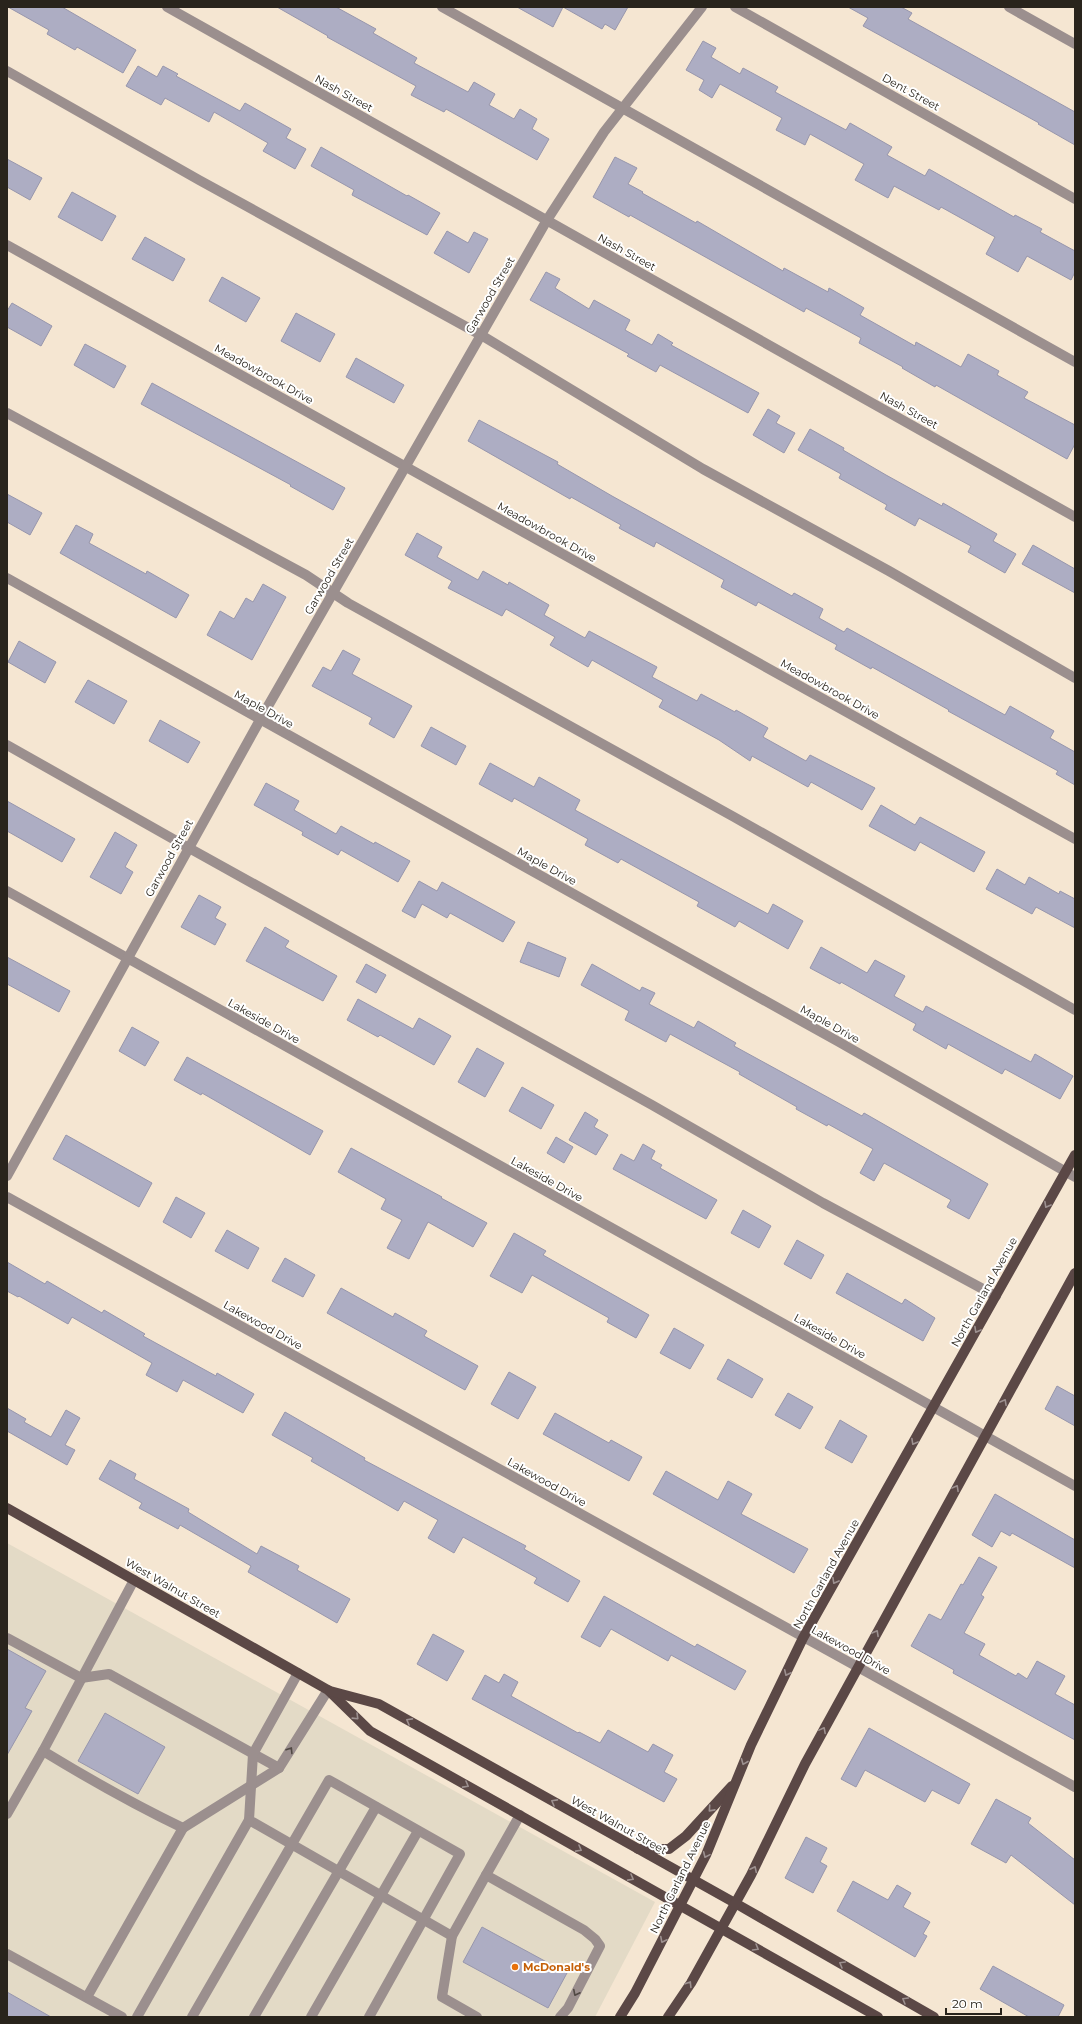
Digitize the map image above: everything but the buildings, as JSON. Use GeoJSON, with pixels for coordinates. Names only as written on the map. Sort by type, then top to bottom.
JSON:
{"type":"FeatureCollection","features":[{"type":"Feature","properties":{"kind":"main road","name":"North Garland Avenue"},"geometry":{"type":"LineString","coordinates":[[620,2017],[635,1993],[694,1881],[751,1745],[804,1638],[1075,1155]]}},
{"type":"Feature","properties":{"kind":"main road"},"geometry":{"type":"LineString","coordinates":[[668,2017],[691,1983],[722,1928],[805,1764],[857,1667],[1075,1273]]}},
{"type":"Feature","properties":{"kind":"main road","name":"West Walnut Street"},"geometry":{"type":"LineString","coordinates":[[7,1508],[328,1690],[380,1704],[735,1903],[934,2017]]}},
{"type":"Feature","properties":{"kind":"main road","name":"West Walnut Street"},"geometry":{"type":"LineString","coordinates":[[328,1690],[370,1731],[878,2017]]}},
{"type":"Feature","properties":{"kind":"main road"},"geometry":{"type":"LineString","coordinates":[[637,1849],[669,1848],[686,1836],[737,1780]]}},
{"type":"Feature","properties":{"kind":"street","name":"Nash Street"},"geometry":{"type":"LineString","coordinates":[[167,7],[1075,516]]}},
{"type":"Feature","properties":{"kind":"street"},"geometry":{"type":"LineString","coordinates":[[442,7],[1075,362]]}},
{"type":"Feature","properties":{"kind":"street","name":"Garwood Street"},"geometry":{"type":"LineString","coordinates":[[7,1176],[260,720],[547,220],[604,132],[702,7]]}},
{"type":"Feature","properties":{"kind":"street","name":"Dent Street"},"geometry":{"type":"LineString","coordinates":[[735,7],[1075,199]]}},
{"type":"Feature","properties":{"kind":"street"},"geometry":{"type":"LineString","coordinates":[[1009,7],[1075,44]]}},
{"type":"Feature","properties":{"kind":"street"},"geometry":{"type":"LineString","coordinates":[[7,71],[206,184],[481,335],[703,469],[889,571],[1075,678]]}},
{"type":"Feature","properties":{"kind":"street","name":"Meadowbrook Drive"},"geometry":{"type":"LineString","coordinates":[[7,245],[1075,839]]}},
{"type":"Feature","properties":{"kind":"street"},"geometry":{"type":"LineString","coordinates":[[7,413],[306,575],[348,603],[734,817],[1075,1010]]}},
{"type":"Feature","properties":{"kind":"street","name":"Maple Drive"},"geometry":{"type":"LineString","coordinates":[[7,578],[832,1038],[1075,1177]]}},
{"type":"Feature","properties":{"kind":"street"},"geometry":{"type":"LineString","coordinates":[[7,745],[189,848],[652,1105],[824,1203],[996,1296]]}},
{"type":"Feature","properties":{"kind":"street","name":"Lakeside Drive"},"geometry":{"type":"LineString","coordinates":[[7,892],[1075,1486]]}},
{"type":"Feature","properties":{"kind":"street","name":"Lakewood Drive"},"geometry":{"type":"LineString","coordinates":[[7,1198],[1075,1787]]}},
{"type":"Feature","properties":{"kind":"street"},"geometry":{"type":"LineString","coordinates":[[7,1814],[43,1751],[134,1580]]}},
{"type":"Feature","properties":{"kind":"street"},"geometry":{"type":"LineString","coordinates":[[7,1638],[81,1678],[109,1674],[279,1768]]}},
{"type":"Feature","properties":{"kind":"street"},"geometry":{"type":"LineString","coordinates":[[137,2017],[249,1820],[253,1754],[298,1673]]}},
{"type":"Feature","properties":{"kind":"street"},"geometry":{"type":"LineString","coordinates":[[87,1997],[183,1828],[279,1768],[328,1690]]}},
{"type":"Feature","properties":{"kind":"street"},"geometry":{"type":"LineString","coordinates":[[43,1751],[142,1809],[183,1828]]}},
{"type":"Feature","properties":{"kind":"street"},"geometry":{"type":"LineString","coordinates":[[192,2017],[329,1780],[460,1854],[369,2017]]}},
{"type":"Feature","properties":{"kind":"street"},"geometry":{"type":"LineString","coordinates":[[254,2017],[376,1807]]}},
{"type":"Feature","properties":{"kind":"street"},"geometry":{"type":"LineString","coordinates":[[477,2017],[442,1996],[452,1936],[520,1815]]}},
{"type":"Feature","properties":{"kind":"street"},"geometry":{"type":"LineString","coordinates":[[249,1820],[452,1936]]}},
{"type":"Feature","properties":{"kind":"street"},"geometry":{"type":"LineString","coordinates":[[311,2017],[418,1831]]}},
{"type":"Feature","properties":{"kind":"street"},"geometry":{"type":"LineString","coordinates":[[486,1875],[584,1930],[595,1939],[600,1946],[568,2008],[560,2017]]}},
{"type":"Feature","properties":{"kind":"street"},"geometry":{"type":"LineString","coordinates":[[7,1954],[122,2017]]}},
{"type":"Feature","properties":{"kind":"shaded area"},"geometry":{"type":"Polygon","coordinates":[[[7,1543],[655,1902],[595,2017],[7,2017],[7,1543]]]}},
{"type":"Feature","properties":{"kind":"place","name":"McDonald's"},"geometry":{"type":"Point","coordinates":[515,1967]}}]}
